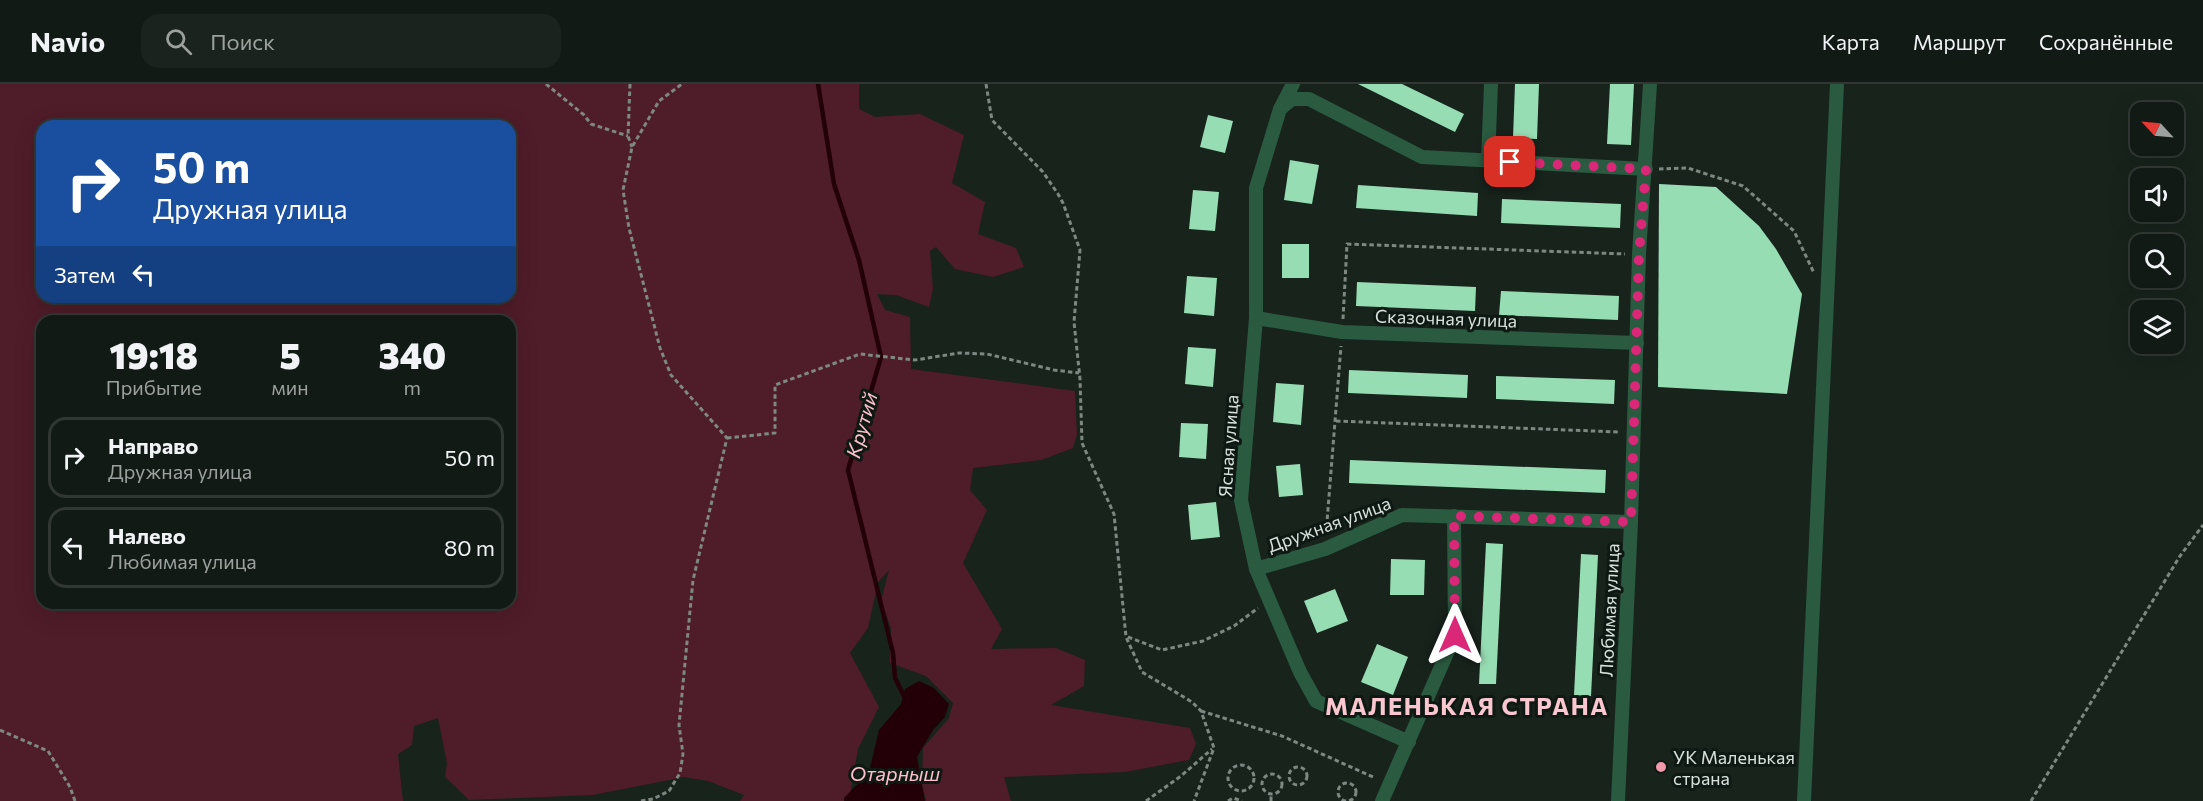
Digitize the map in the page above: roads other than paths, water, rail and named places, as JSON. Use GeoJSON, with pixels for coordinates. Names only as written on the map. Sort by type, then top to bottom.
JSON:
{"type":"FeatureCollection","features":[{"type":"Feature","properties":{"kind":"street","name":"Ясная улица"},"geometry":{"type":"LineString","coordinates":[[1293,84],[1280,110],[1256,188],[1256,318],[1241,501],[1256,569],[1300,672],[1316,701],[1409,742]]}},
{"type":"Feature","properties":{"kind":"street"},"geometry":{"type":"LineString","coordinates":[[1488,161],[1491,84]]}},
{"type":"Feature","properties":{"kind":"street","name":"Любимая улица"},"geometry":{"type":"LineString","coordinates":[[1618,801],[1631,522],[1639,254],[1650,84]]}},
{"type":"Feature","properties":{"kind":"street"},"geometry":{"type":"LineString","coordinates":[[1804,801],[1837,84]]}},
{"type":"Feature","properties":{"kind":"street"},"geometry":{"type":"LineString","coordinates":[[1280,110],[1292,99],[1309,99],[1422,157],[1646,169]]}},
{"type":"Feature","properties":{"kind":"street","name":"Сказочная улица"},"geometry":{"type":"LineString","coordinates":[[1256,318],[1342,332],[1637,343]]}},
{"type":"Feature","properties":{"kind":"street","name":"Дружная улица"},"geometry":{"type":"LineString","coordinates":[[1256,569],[1325,549],[1402,515],[1631,522]]}},
{"type":"Feature","properties":{"kind":"street"},"geometry":{"type":"LineString","coordinates":[[1382,801],[1455,635],[1454,516]]}},
{"type":"Feature","properties":{"kind":"water","name":"Отарныш"},"geometry":{"type":"Polygon","coordinates":[[[919,681],[934,688],[949,704],[945,717],[933,730],[917,757],[925,801],[844,801],[844,798],[869,772],[879,730],[901,704],[905,689],[919,681]]]}},
{"type":"Feature","properties":{"kind":"waterway","name":"Крутий"},"geometry":{"type":"LineString","coordinates":[[818,84],[834,184],[859,260],[881,357],[848,470],[893,653],[895,678],[906,700]]}},
{"type":"Feature","properties":{"kind":"place","name":"УК Маленькая страна"},"geometry":{"type":"Point","coordinates":[1661,767]}},
{"type":"Feature","properties":{"kind":"district","name":"МАЛЕНЬКАЯ СТРАНА"},"geometry":{"type":"Point","coordinates":[1467,705]}}]}
